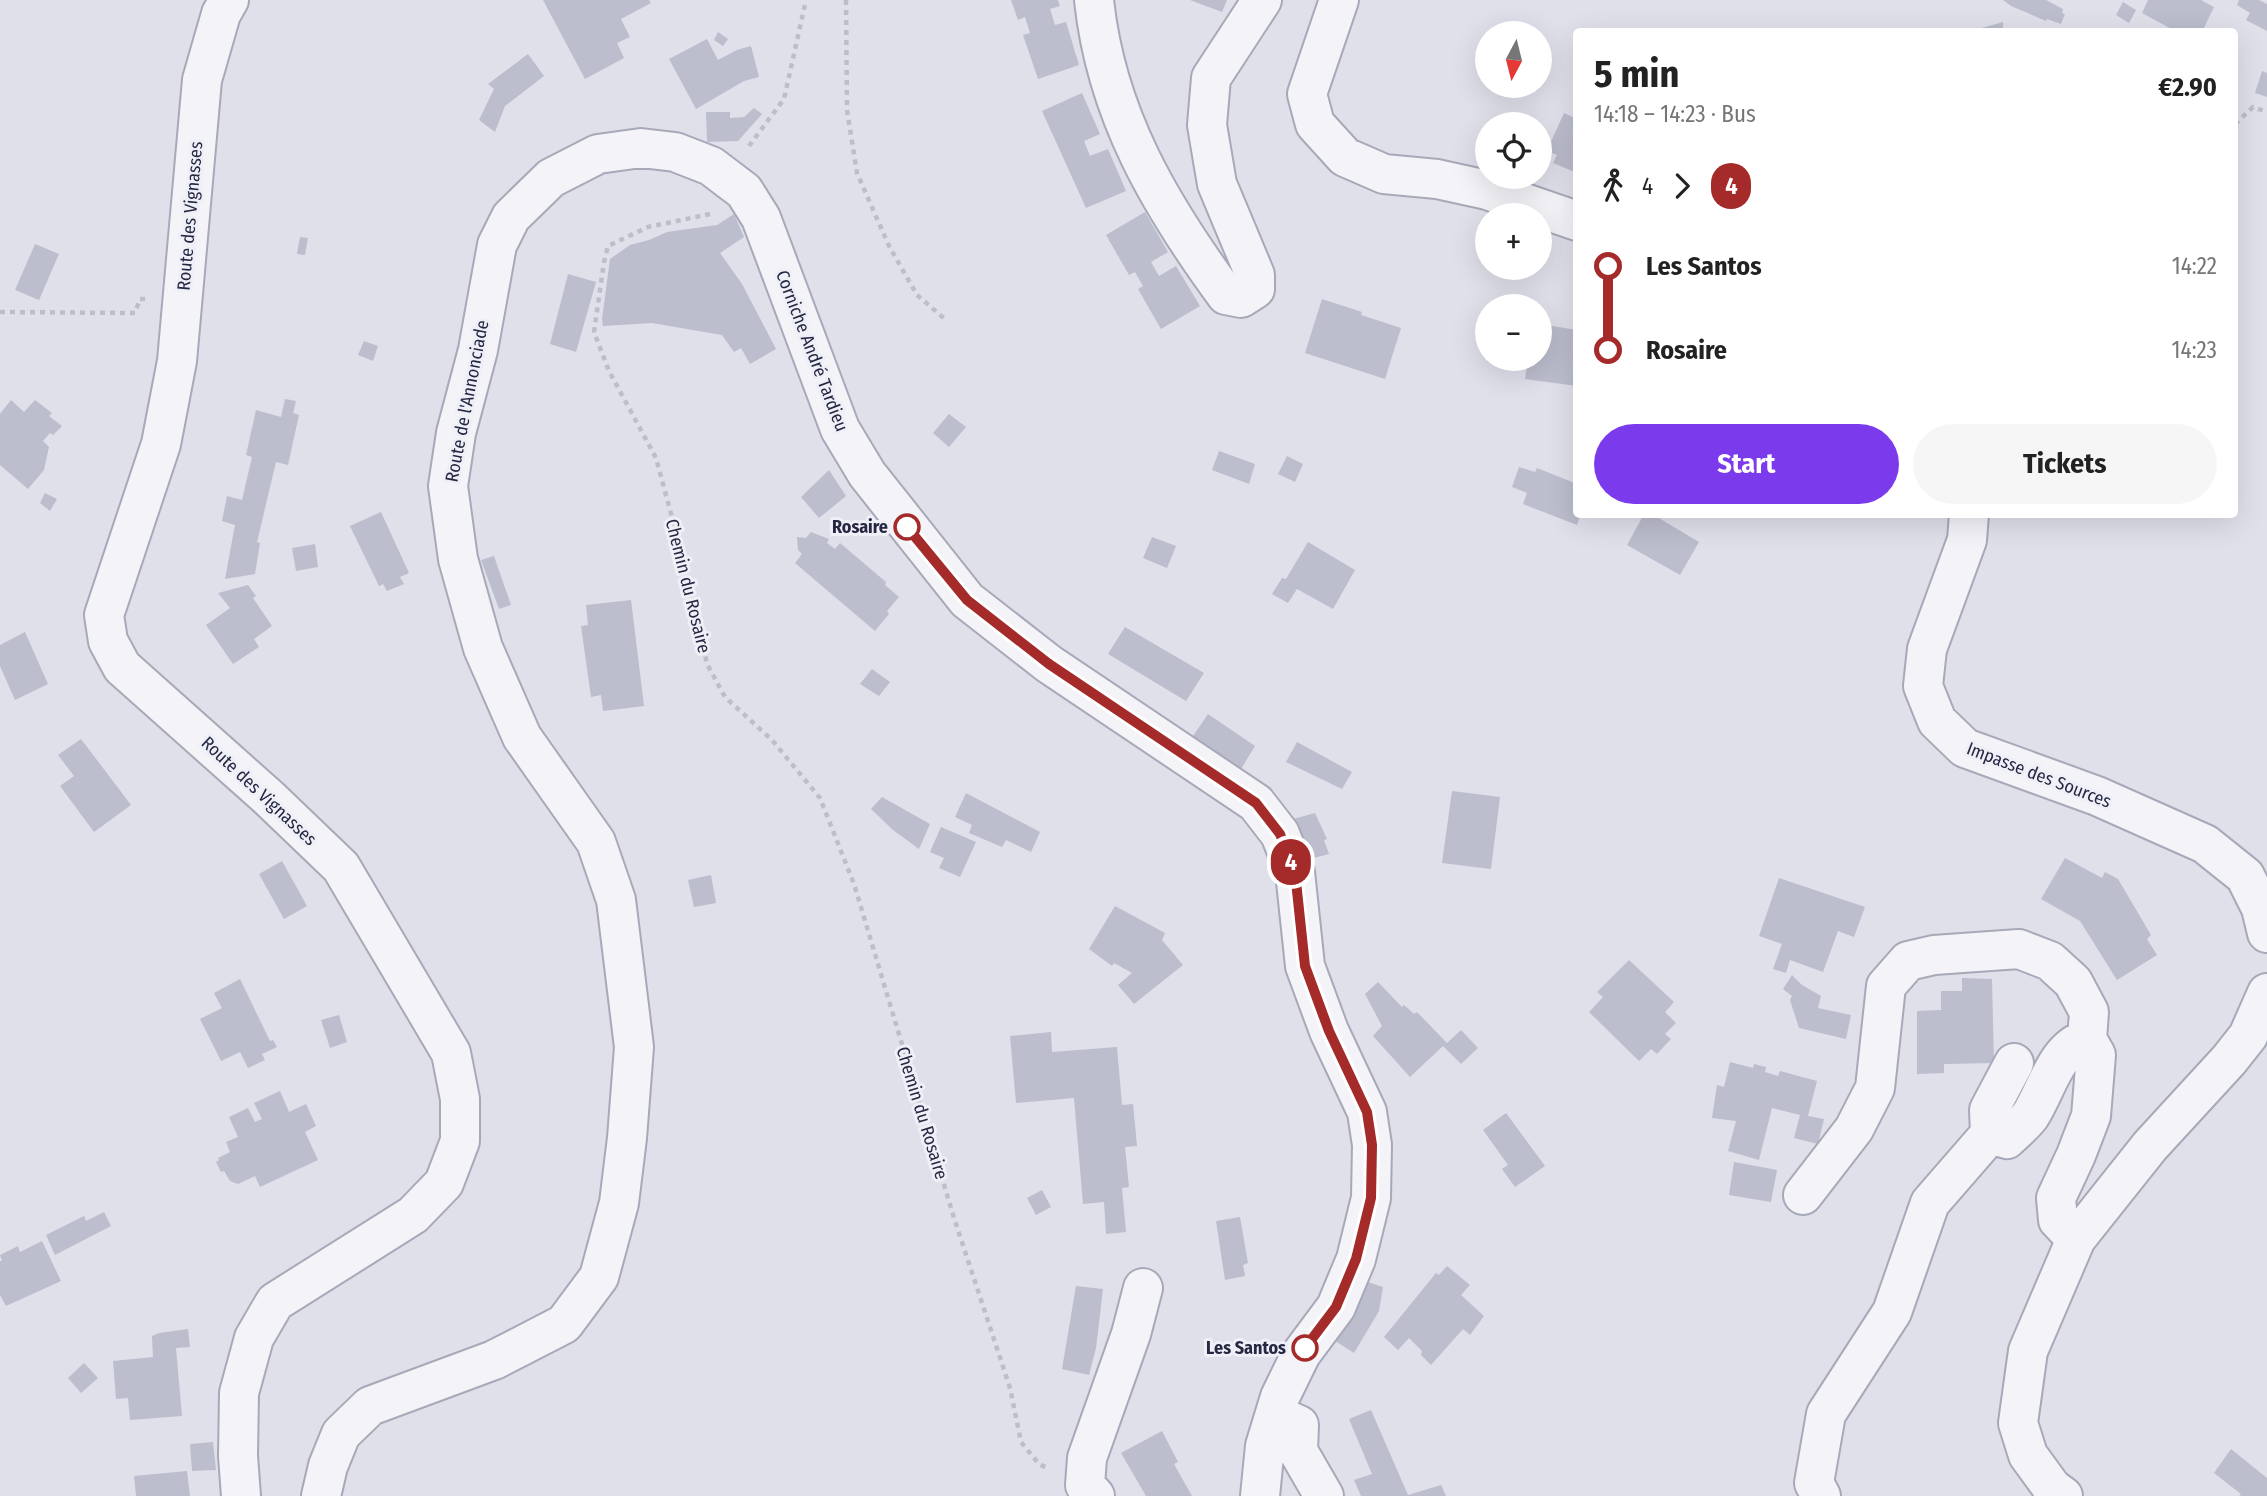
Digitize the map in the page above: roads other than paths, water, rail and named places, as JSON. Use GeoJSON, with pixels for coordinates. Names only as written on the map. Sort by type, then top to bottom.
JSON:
{"type":"FeatureCollection","features":[{"type":"Feature","properties":{"kind":"street","name":"Route des Vignasses"},"geometry":{"type":"LineString","coordinates":[[229,0],[221,14],[202,80],[177,361],[161,444],[104,615],[108,641],[122,667],[269,798],[341,867],[451,1053],[460,1098],[460,1141],[444,1183],[413,1215],[275,1302],[254,1338],[240,1394],[238,1456],[241,1496]]}},
{"type":"Feature","properties":{"kind":"street"},"geometry":{"type":"LineString","coordinates":[[1094,0],[1113,95],[1153,185],[1190,247],[1226,295],[1241,298],[1255,289],[1255,275],[1217,184],[1207,125],[1211,78],[1262,0]]}},
{"type":"Feature","properties":{"kind":"street"},"geometry":{"type":"LineString","coordinates":[[1339,0],[1307,94],[1315,124],[1345,157],[1384,174],[1437,179],[1487,190],[1573,220]]}},
{"type":"Feature","properties":{"kind":"street","name":"Route de l'Annonciade"},"geometry":{"type":"LineString","coordinates":[[321,1496],[328,1466],[341,1434],[370,1406],[494,1360],[564,1324],[598,1278],[619,1203],[634,1047],[616,901],[596,842],[522,737],[483,648],[458,559],[448,486],[456,433],[478,351],[496,245],[511,217],[551,178],[598,154],[640,148],[675,152],[711,166],[744,191]]}},
{"type":"Feature","properties":{"kind":"street","name":"Corniche André Tardieu"},"geometry":{"type":"LineString","coordinates":[[744,191],[761,218],[840,429],[867,474],[967,600],[1049,664],[1256,803],[1280,834],[1295,872],[1305,966],[1329,1031],[1367,1112],[1372,1145],[1371,1198],[1356,1259],[1336,1307],[1301,1354],[1280,1397],[1265,1446],[1261,1496]]}},
{"type":"Feature","properties":{"kind":"street","name":"Impasse des Sources"},"geometry":{"type":"LineString","coordinates":[[1969,518],[1967,540],[1927,649],[1923,686],[1937,721],[1965,748],[2097,796],[2205,844],[2245,877],[2261,908],[2267,933]]}},
{"type":"Feature","properties":{"kind":"street"},"geometry":{"type":"LineString","coordinates":[[1803,1195],[1854,1129],[1875,1088],[1886,986],[1908,961],[1934,955],[2019,949],[2049,961],[2073,982],[2089,1012],[2087,1039],[2096,1055],[2091,1116],[2056,1198],[2058,1220],[2076,1239]]}},
{"type":"Feature","properties":{"kind":"street"},"geometry":{"type":"LineString","coordinates":[[1898,1056],[1916,960]]}},
{"type":"Feature","properties":{"kind":"street"},"geometry":{"type":"LineString","coordinates":[[2063,1496],[2052,1488],[2028,1455],[2018,1423],[2028,1351],[2076,1239],[2150,1146],[2248,1036],[2267,993]]}},
{"type":"Feature","properties":{"kind":"street"},"geometry":{"type":"LineString","coordinates":[[1990,1134],[2007,1139],[2029,1117],[2051,1074],[2074,1043],[2087,1039]]}},
{"type":"Feature","properties":{"kind":"street"},"geometry":{"type":"LineString","coordinates":[[1821,1496],[1814,1483],[1826,1414],[1892,1312],[1930,1203],[1990,1134],[1989,1110],[2014,1063]]}},
{"type":"Feature","properties":{"kind":"street"},"geometry":{"type":"LineString","coordinates":[[1090,1490],[1087,1458],[1131,1334],[1143,1288]]}},
{"type":"Feature","properties":{"kind":"street"},"geometry":{"type":"LineString","coordinates":[[1275,1414],[1299,1425],[1298,1451],[1324,1496]]}},
{"type":"Feature","properties":{"kind":"place","name":"Rosaire"},"geometry":{"type":"Point","coordinates":[907,527]}},
{"type":"Feature","properties":{"kind":"place","name":"Les Santos"},"geometry":{"type":"Point","coordinates":[1305,1348]}}]}
